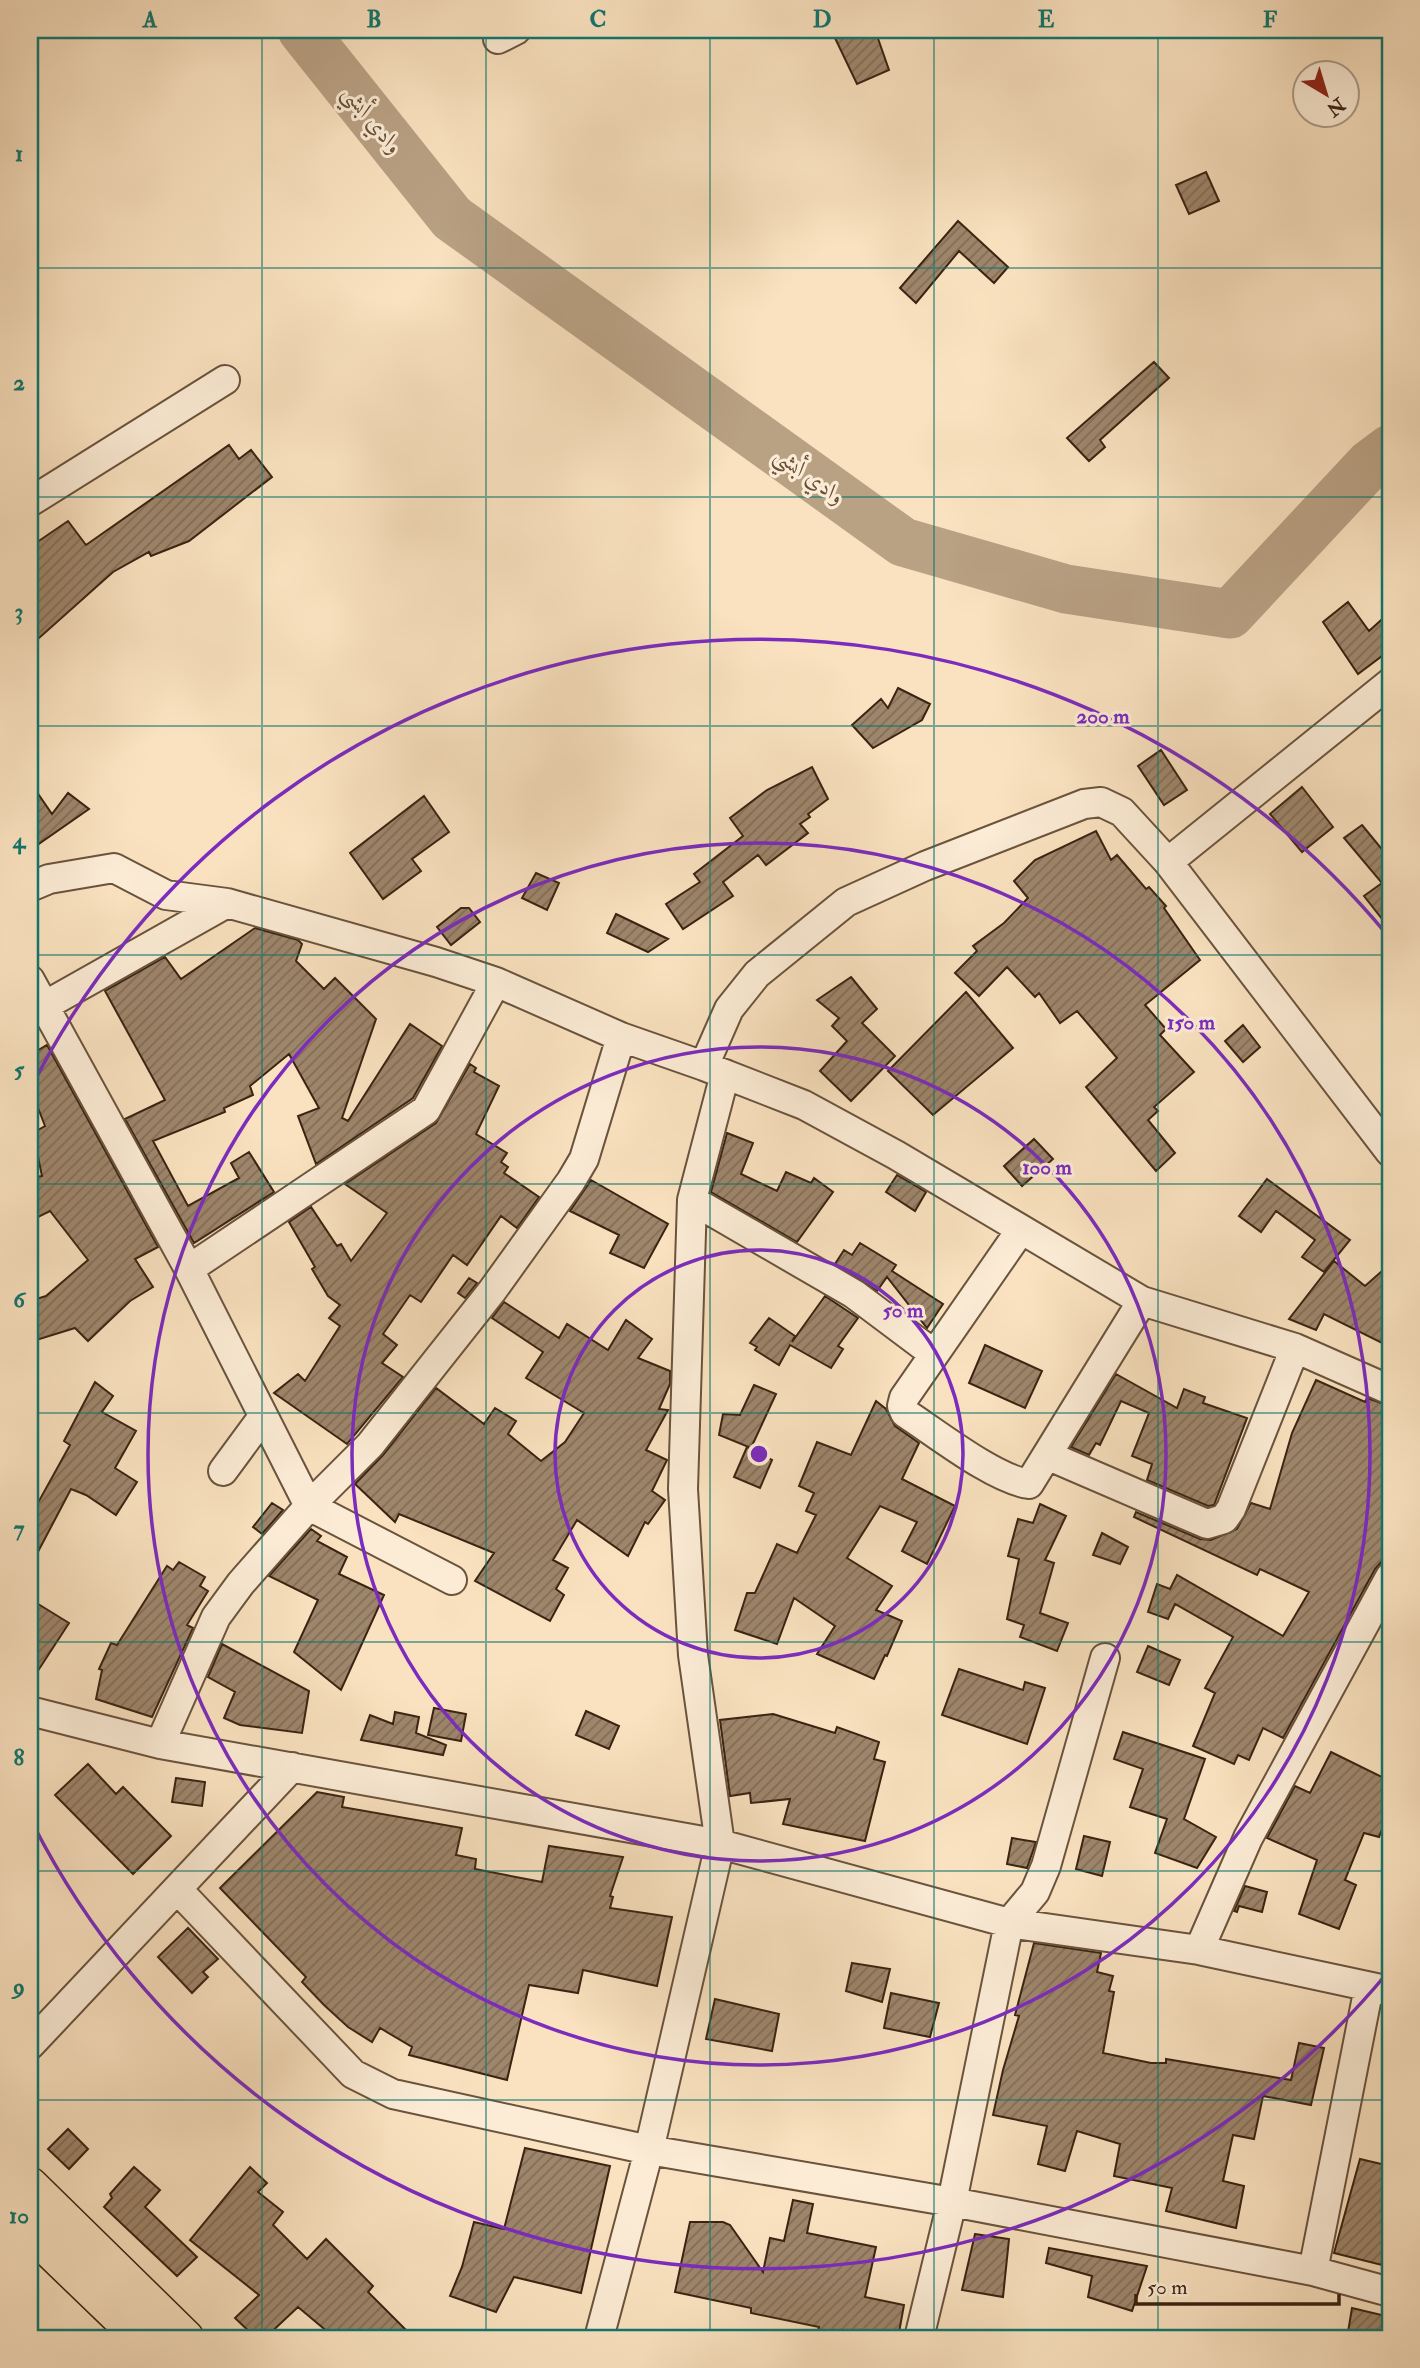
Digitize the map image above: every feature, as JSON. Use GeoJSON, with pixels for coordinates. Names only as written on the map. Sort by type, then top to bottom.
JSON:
{"type":"FeatureCollection","features":[{"type":"Feature","properties":{"kind":"main road"},"geometry":{"type":"LineString","coordinates":[[30,2185],[186,2338]]}},
{"type":"Feature","properties":{"kind":"main road"},"geometry":{"type":"LineString","coordinates":[[30,2231],[141,2338]]}},
{"type":"Feature","properties":{"kind":"street"},"geometry":{"type":"LineString","coordinates":[[30,502],[225,380]]}},
{"type":"Feature","properties":{"kind":"street"},"geometry":{"type":"LineString","coordinates":[[1168,862],[1390,683]]}},
{"type":"Feature","properties":{"kind":"street"},"geometry":{"type":"LineString","coordinates":[[599,2338],[649,2150],[720,1843],[693,1655],[684,1517],[692,1200],[715,1070],[729,1009],[757,974],[846,902],[925,866],[1084,804],[1101,802],[1122,812],[1168,862],[1390,1152]]}},
{"type":"Feature","properties":{"kind":"street"},"geometry":{"type":"LineString","coordinates":[[30,887],[49,879],[114,868],[166,895],[228,903],[436,962],[496,982],[621,1037],[715,1070],[827,1118],[896,1155],[1142,1301],[1294,1348],[1390,1390]]}},
{"type":"Feature","properties":{"kind":"street"},"geometry":{"type":"LineString","coordinates":[[36,1010],[228,903]]}},
{"type":"Feature","properties":{"kind":"street"},"geometry":{"type":"LineString","coordinates":[[30,979],[36,1010],[189,1269],[262,1418],[309,1506],[452,1580]]}},
{"type":"Feature","properties":{"kind":"street"},"geometry":{"type":"LineString","coordinates":[[189,1269],[426,1110],[496,982]]}},
{"type":"Feature","properties":{"kind":"street"},"geometry":{"type":"LineString","coordinates":[[160,1744],[216,1617],[241,1583],[309,1506],[370,1445],[492,1291],[571,1181],[583,1159],[621,1037]]}},
{"type":"Feature","properties":{"kind":"street"},"geometry":{"type":"LineString","coordinates":[[692,1200],[855,1294],[934,1354]]}},
{"type":"Feature","properties":{"kind":"street"},"geometry":{"type":"LineString","coordinates":[[1020,1231],[904,1398],[902,1406],[905,1413],[974,1458],[1020,1482],[1029,1483],[1049,1456],[1142,1301]]}},
{"type":"Feature","properties":{"kind":"street"},"geometry":{"type":"LineString","coordinates":[[1049,1456],[1208,1524],[1217,1523],[1231,1509],[1294,1348]]}},
{"type":"Feature","properties":{"kind":"street"},"geometry":{"type":"LineString","coordinates":[[223,1471],[262,1418]]}},
{"type":"Feature","properties":{"kind":"street"},"geometry":{"type":"LineString","coordinates":[[1199,1950],[1248,1839],[1390,1577]]}},
{"type":"Feature","properties":{"kind":"street"},"geometry":{"type":"LineString","coordinates":[[919,2338],[952,2202],[1009,1923],[1035,1892],[1046,1866],[1105,1658]]}},
{"type":"Feature","properties":{"kind":"street"},"geometry":{"type":"LineString","coordinates":[[30,1711],[160,1744],[720,1843],[1009,1923],[1199,1950],[1380,1989],[1313,2271]]}},
{"type":"Feature","properties":{"kind":"street"},"geometry":{"type":"LineString","coordinates":[[30,2045],[292,1767]]}},
{"type":"Feature","properties":{"kind":"street"},"geometry":{"type":"LineString","coordinates":[[177,1889],[353,2074],[393,2094],[649,2150],[952,2202],[1313,2271],[1390,2292]]}},
{"type":"Feature","properties":{"kind":"building"},"geometry":{"type":"Polygon","coordinates":[[[857,30],[875,30],[889,70],[857,84],[835,38],[857,30]]]}},
{"type":"Feature","properties":{"kind":"building"},"geometry":{"type":"Polygon","coordinates":[[[1206,172],[1219,201],[1189,214],[1176,185],[1206,172]]]}},
{"type":"Feature","properties":{"kind":"building"},"geometry":{"type":"Polygon","coordinates":[[[958,221],[1008,267],[994,283],[959,251],[916,303],[900,288],[958,221]]]}},
{"type":"Feature","properties":{"kind":"building"},"geometry":{"type":"Polygon","coordinates":[[[1154,362],[1169,378],[1100,440],[1105,447],[1089,461],[1067,438],[1154,362]]]}},
{"type":"Feature","properties":{"kind":"building"},"geometry":{"type":"Polygon","coordinates":[[[229,445],[239,459],[251,450],[272,477],[189,541],[151,556],[149,552],[113,572],[30,646],[30,547],[68,521],[86,545],[229,445]]]}},
{"type":"Feature","properties":{"kind":"building"},"geometry":{"type":"Polygon","coordinates":[[[1348,602],[1369,631],[1390,612],[1390,650],[1358,674],[1323,622],[1348,602]]]}},
{"type":"Feature","properties":{"kind":"building"},"geometry":{"type":"Polygon","coordinates":[[[898,688],[930,704],[922,720],[873,748],[852,725],[881,699],[888,708],[898,688]]]}},
{"type":"Feature","properties":{"kind":"building"},"geometry":{"type":"Polygon","coordinates":[[[1161,750],[1187,790],[1164,805],[1138,766],[1161,750]]]}},
{"type":"Feature","properties":{"kind":"building"},"geometry":{"type":"Polygon","coordinates":[[[812,767],[828,799],[808,814],[810,817],[800,824],[808,833],[766,865],[758,855],[723,882],[733,896],[683,929],[666,904],[700,882],[694,874],[743,836],[730,818],[767,790],[812,767]]]}},
{"type":"Feature","properties":{"kind":"building"},"geometry":{"type":"Polygon","coordinates":[[[30,782],[52,814],[68,793],[89,809],[30,850],[30,782]]]}},
{"type":"Feature","properties":{"kind":"building"},"geometry":{"type":"Polygon","coordinates":[[[1302,787],[1333,827],[1302,852],[1270,814],[1302,787]]]}},
{"type":"Feature","properties":{"kind":"building"},"geometry":{"type":"Polygon","coordinates":[[[424,796],[449,832],[412,859],[421,871],[383,899],[350,853],[424,796]]]}},
{"type":"Feature","properties":{"kind":"building"},"geometry":{"type":"Polygon","coordinates":[[[1362,825],[1390,859],[1390,929],[1364,896],[1382,883],[1344,838],[1362,825]]]}},
{"type":"Feature","properties":{"kind":"building"},"geometry":{"type":"Polygon","coordinates":[[[1096,831],[1111,860],[1117,855],[1146,889],[1149,887],[1166,906],[1164,908],[1200,960],[1145,1005],[1166,1029],[1160,1035],[1194,1072],[1154,1107],[1158,1111],[1148,1120],[1175,1153],[1156,1171],[1086,1087],[1117,1058],[1077,1011],[1060,1023],[1039,993],[1035,997],[1007,967],[979,996],[955,973],[977,951],[973,946],[1004,923],[1028,898],[1014,881],[1035,860],[1096,831]]]}},
{"type":"Feature","properties":{"kind":"building"},"geometry":{"type":"Polygon","coordinates":[[[536,873],[559,883],[547,910],[522,898],[536,873]]]}},
{"type":"Feature","properties":{"kind":"building"},"geometry":{"type":"Polygon","coordinates":[[[461,908],[469,908],[480,922],[451,945],[437,927],[461,908]]]}},
{"type":"Feature","properties":{"kind":"building"},"geometry":{"type":"Polygon","coordinates":[[[616,914],[668,939],[648,952],[607,933],[616,914]]]}},
{"type":"Feature","properties":{"kind":"building"},"geometry":{"type":"Polygon","coordinates":[[[255,928],[298,940],[302,944],[296,961],[324,989],[335,978],[376,1019],[342,1118],[348,1121],[410,1024],[442,1046],[413,1098],[316,1164],[298,1116],[319,1108],[289,1054],[250,1086],[253,1095],[224,1108],[225,1112],[153,1141],[188,1206],[239,1178],[231,1163],[249,1152],[274,1192],[194,1243],[125,1119],[165,1100],[105,991],[165,957],[181,979],[255,928]]]}},
{"type":"Feature","properties":{"kind":"building"},"geometry":{"type":"Polygon","coordinates":[[[851,977],[877,1009],[862,1023],[895,1056],[851,1101],[820,1071],[847,1041],[832,1026],[839,1018],[817,1000],[851,977]]]}},
{"type":"Feature","properties":{"kind":"building"},"geometry":{"type":"Polygon","coordinates":[[[966,992],[1013,1048],[933,1115],[888,1071],[966,992]]]}},
{"type":"Feature","properties":{"kind":"building"},"geometry":{"type":"Polygon","coordinates":[[[1243,1025],[1260,1047],[1243,1062],[1225,1041],[1243,1025]]]}},
{"type":"Feature","properties":{"kind":"building"},"geometry":{"type":"Polygon","coordinates":[[[47,1045],[158,1247],[135,1259],[153,1287],[130,1301],[88,1341],[75,1328],[30,1342],[30,1301],[46,1296],[88,1260],[50,1211],[30,1221],[30,1178],[42,1176],[33,1133],[45,1126],[30,1087],[30,1055],[47,1045]]]}},
{"type":"Feature","properties":{"kind":"building"},"geometry":{"type":"Polygon","coordinates":[[[470,1064],[476,1068],[474,1072],[499,1086],[476,1134],[507,1153],[501,1162],[508,1167],[504,1173],[539,1197],[517,1228],[501,1216],[467,1265],[453,1255],[421,1302],[410,1295],[383,1334],[397,1345],[382,1363],[403,1377],[347,1444],[274,1393],[298,1374],[305,1381],[340,1326],[329,1318],[340,1305],[328,1296],[289,1222],[311,1207],[337,1246],[341,1244],[351,1261],[387,1213],[345,1184],[436,1123],[470,1064]]]}},
{"type":"Feature","properties":{"kind":"building"},"geometry":{"type":"Polygon","coordinates":[[[727,1133],[753,1143],[741,1174],[777,1191],[786,1172],[811,1183],[814,1178],[833,1192],[797,1242],[711,1192],[727,1133]]]}},
{"type":"Feature","properties":{"kind":"building"},"geometry":{"type":"Polygon","coordinates":[[[1034,1139],[1053,1159],[1022,1186],[1004,1166],[1034,1139]]]}},
{"type":"Feature","properties":{"kind":"building"},"geometry":{"type":"Polygon","coordinates":[[[897,1175],[926,1192],[915,1211],[886,1192],[897,1175]]]}},
{"type":"Feature","properties":{"kind":"building"},"geometry":{"type":"Polygon","coordinates":[[[1267,1179],[1350,1240],[1324,1272],[1302,1257],[1315,1240],[1276,1211],[1261,1232],[1239,1216],[1267,1179]]]}},
{"type":"Feature","properties":{"kind":"building"},"geometry":{"type":"Polygon","coordinates":[[[591,1180],[668,1224],[644,1268],[610,1253],[619,1235],[570,1211],[591,1180]]]}},
{"type":"Feature","properties":{"kind":"building"},"geometry":{"type":"Polygon","coordinates":[[[860,1243],[896,1265],[892,1271],[943,1304],[927,1328],[887,1277],[877,1291],[835,1264],[844,1250],[852,1255],[860,1243]]]}},
{"type":"Feature","properties":{"kind":"building"},"geometry":{"type":"Polygon","coordinates":[[[1334,1261],[1365,1286],[1390,1264],[1390,1347],[1324,1314],[1316,1330],[1289,1319],[1334,1261]]]}},
{"type":"Feature","properties":{"kind":"building"},"geometry":{"type":"Polygon","coordinates":[[[469,1278],[477,1283],[465,1298],[458,1293],[469,1278]]]}},
{"type":"Feature","properties":{"kind":"building"},"geometry":{"type":"Polygon","coordinates":[[[825,1296],[858,1318],[838,1346],[843,1349],[831,1368],[790,1345],[779,1365],[755,1350],[757,1347],[750,1343],[769,1318],[795,1336],[792,1342],[825,1296]]]}},
{"type":"Feature","properties":{"kind":"building"},"geometry":{"type":"Polygon","coordinates":[[[504,1302],[559,1338],[567,1324],[608,1350],[626,1320],[652,1339],[638,1358],[670,1371],[670,1384],[659,1409],[668,1410],[646,1450],[667,1460],[652,1491],[665,1500],[648,1524],[645,1522],[628,1556],[577,1520],[553,1560],[568,1568],[556,1589],[564,1595],[550,1621],[475,1581],[494,1553],[399,1514],[395,1522],[355,1484],[383,1455],[436,1388],[484,1424],[495,1408],[516,1421],[508,1434],[541,1461],[565,1442],[584,1413],[526,1378],[543,1352],[492,1318],[504,1302]]]}},
{"type":"Feature","properties":{"kind":"building"},"geometry":{"type":"Polygon","coordinates":[[[985,1345],[1042,1371],[1025,1408],[969,1383],[985,1345]]]}},
{"type":"Feature","properties":{"kind":"building"},"geometry":{"type":"Polygon","coordinates":[[[1116,1374],[1177,1408],[1184,1389],[1205,1397],[1203,1403],[1247,1418],[1214,1505],[1208,1506],[1147,1480],[1152,1464],[1132,1456],[1149,1413],[1121,1401],[1100,1445],[1096,1443],[1089,1455],[1071,1447],[1116,1374]]]}},
{"type":"Feature","properties":{"kind":"building"},"geometry":{"type":"Polygon","coordinates":[[[1316,1380],[1365,1402],[1367,1398],[1390,1406],[1390,1552],[1375,1569],[1283,1738],[1263,1728],[1249,1760],[1238,1755],[1234,1764],[1193,1746],[1215,1693],[1205,1688],[1233,1637],[1175,1604],[1168,1619],[1148,1612],[1157,1584],[1170,1589],[1177,1575],[1283,1636],[1309,1592],[1260,1569],[1257,1575],[1134,1517],[1136,1512],[1200,1539],[1211,1540],[1237,1529],[1251,1503],[1270,1509],[1292,1433],[1316,1380]]]}},
{"type":"Feature","properties":{"kind":"building"},"geometry":{"type":"Polygon","coordinates":[[[95,1382],[113,1396],[102,1412],[136,1431],[115,1468],[137,1482],[116,1515],[86,1495],[71,1489],[30,1567],[30,1496],[39,1501],[70,1445],[64,1441],[95,1382]]]}},
{"type":"Feature","properties":{"kind":"building"},"geometry":{"type":"Polygon","coordinates":[[[754,1385],[776,1394],[751,1448],[719,1435],[723,1414],[740,1415],[754,1385]]]}},
{"type":"Feature","properties":{"kind":"building"},"geometry":{"type":"Polygon","coordinates":[[[876,1401],[886,1409],[895,1426],[919,1443],[902,1479],[955,1506],[927,1564],[902,1551],[917,1522],[880,1506],[847,1558],[892,1586],[876,1610],[902,1621],[874,1679],[817,1654],[835,1626],[794,1598],[777,1644],[735,1630],[747,1593],[755,1593],[777,1544],[797,1553],[816,1515],[806,1511],[814,1493],[799,1486],[817,1442],[851,1455],[876,1401]]]}},
{"type":"Feature","properties":{"kind":"building"},"geometry":{"type":"Polygon","coordinates":[[[747,1447],[772,1460],[760,1488],[734,1477],[747,1447]]]}},
{"type":"Feature","properties":{"kind":"building"},"geometry":{"type":"Polygon","coordinates":[[[272,1503],[283,1510],[262,1534],[253,1527],[272,1503]]]}},
{"type":"Feature","properties":{"kind":"building"},"geometry":{"type":"Polygon","coordinates":[[[1040,1504],[1066,1516],[1045,1560],[1054,1563],[1040,1613],[1068,1623],[1057,1651],[1020,1637],[1024,1625],[1007,1619],[1019,1559],[1008,1556],[1018,1519],[1033,1523],[1040,1504]]]}},
{"type":"Feature","properties":{"kind":"building"},"geometry":{"type":"Polygon","coordinates":[[[311,1529],[321,1536],[317,1541],[347,1557],[339,1574],[384,1595],[341,1690],[294,1652],[318,1600],[269,1576],[311,1529]]]}},
{"type":"Feature","properties":{"kind":"building"},"geometry":{"type":"Polygon","coordinates":[[[1102,1533],[1128,1547],[1120,1564],[1093,1555],[1102,1533]]]}},
{"type":"Feature","properties":{"kind":"building"},"geometry":{"type":"Polygon","coordinates":[[[179,1562],[205,1577],[200,1586],[208,1591],[187,1625],[193,1628],[152,1717],[96,1699],[102,1670],[99,1669],[111,1643],[117,1645],[167,1566],[173,1570],[179,1562]]]}},
{"type":"Feature","properties":{"kind":"building"},"geometry":{"type":"Polygon","coordinates":[[[30,1599],[69,1623],[30,1683],[30,1599]]]}},
{"type":"Feature","properties":{"kind":"building"},"geometry":{"type":"Polygon","coordinates":[[[222,1644],[309,1691],[302,1733],[240,1725],[224,1718],[235,1692],[208,1677],[222,1644]]]}},
{"type":"Feature","properties":{"kind":"building"},"geometry":{"type":"Polygon","coordinates":[[[1148,1646],[1180,1660],[1169,1685],[1137,1672],[1148,1646]]]}},
{"type":"Feature","properties":{"kind":"building"},"geometry":{"type":"Polygon","coordinates":[[[959,1669],[1023,1690],[1025,1682],[1045,1688],[1027,1744],[942,1715],[959,1669]]]}},
{"type":"Feature","properties":{"kind":"building"},"geometry":{"type":"Polygon","coordinates":[[[434,1708],[466,1714],[461,1741],[428,1735],[434,1708]]]}},
{"type":"Feature","properties":{"kind":"building"},"geometry":{"type":"Polygon","coordinates":[[[586,1711],[619,1726],[609,1749],[576,1735],[586,1711]]]}},
{"type":"Feature","properties":{"kind":"building"},"geometry":{"type":"Polygon","coordinates":[[[395,1712],[419,1717],[416,1733],[446,1745],[443,1755],[361,1740],[370,1715],[393,1724],[395,1712]]]}},
{"type":"Feature","properties":{"kind":"building"},"geometry":{"type":"Polygon","coordinates":[[[773,1714],[835,1733],[837,1727],[879,1742],[874,1759],[885,1762],[865,1841],[783,1824],[790,1799],[751,1803],[750,1793],[730,1796],[720,1720],[773,1714]]]}},
{"type":"Feature","properties":{"kind":"building"},"geometry":{"type":"Polygon","coordinates":[[[1123,1732],[1205,1759],[1184,1819],[1216,1837],[1197,1868],[1155,1853],[1167,1819],[1130,1807],[1143,1769],[1114,1759],[1123,1732]]]}},
{"type":"Feature","properties":{"kind":"building"},"geometry":{"type":"Polygon","coordinates":[[[1331,1752],[1390,1781],[1390,1809],[1379,1837],[1364,1833],[1345,1880],[1356,1885],[1339,1929],[1299,1914],[1317,1860],[1267,1838],[1295,1786],[1310,1793],[1331,1752]]]}},
{"type":"Feature","properties":{"kind":"building"},"geometry":{"type":"Polygon","coordinates":[[[88,1764],[116,1794],[123,1787],[171,1836],[133,1874],[55,1795],[88,1764]]]}},
{"type":"Feature","properties":{"kind":"building"},"geometry":{"type":"Polygon","coordinates":[[[176,1778],[205,1782],[202,1806],[172,1802],[176,1778]]]}},
{"type":"Feature","properties":{"kind":"building"},"geometry":{"type":"Polygon","coordinates":[[[317,1792],[344,1797],[342,1807],[462,1828],[456,1855],[476,1859],[475,1869],[542,1882],[549,1846],[623,1857],[610,1896],[613,1897],[610,1908],[672,1917],[657,1986],[583,1970],[578,1993],[529,1985],[507,2080],[409,2055],[412,2047],[380,2028],[372,2042],[348,2027],[324,2005],[302,1982],[306,1977],[220,1888],[317,1792]]]}},
{"type":"Feature","properties":{"kind":"building"},"geometry":{"type":"Polygon","coordinates":[[[1084,1836],[1110,1842],[1102,1876],[1076,1869],[1084,1836]]]}},
{"type":"Feature","properties":{"kind":"building"},"geometry":{"type":"Polygon","coordinates":[[[1012,1838],[1036,1842],[1027,1868],[1007,1864],[1012,1838]]]}},
{"type":"Feature","properties":{"kind":"building"},"geometry":{"type":"Polygon","coordinates":[[[1245,1886],[1267,1892],[1262,1912],[1239,1906],[1237,1912],[1234,1911],[1245,1886]]]}},
{"type":"Feature","properties":{"kind":"building"},"geometry":{"type":"Polygon","coordinates":[[[188,1928],[218,1959],[203,1972],[208,1977],[192,1993],[158,1957],[188,1928]]]}},
{"type":"Feature","properties":{"kind":"building"},"geometry":{"type":"Polygon","coordinates":[[[1034,1943],[1101,1953],[1097,1972],[1113,1976],[1109,1991],[1114,1992],[1103,2053],[1151,2063],[1166,2063],[1166,2059],[1291,2080],[1299,2043],[1324,2048],[1311,2105],[1263,2096],[1254,2139],[1233,2135],[1223,2181],[1244,2186],[1236,2228],[1166,2211],[1172,2188],[1114,2176],[1120,2144],[1077,2131],[1065,2171],[1038,2164],[1047,2126],[993,2115],[1019,2016],[1015,2015],[1034,1943]]]}},
{"type":"Feature","properties":{"kind":"building"},"geometry":{"type":"Polygon","coordinates":[[[852,1963],[890,1969],[882,2002],[846,1991],[852,1963]]]}},
{"type":"Feature","properties":{"kind":"building"},"geometry":{"type":"Polygon","coordinates":[[[891,1993],[939,2003],[930,2037],[884,2028],[891,1993]]]}},
{"type":"Feature","properties":{"kind":"building"},"geometry":{"type":"Polygon","coordinates":[[[715,1999],[779,2014],[772,2051],[706,2039],[715,1999]]]}},
{"type":"Feature","properties":{"kind":"building"},"geometry":{"type":"Polygon","coordinates":[[[68,2129],[88,2149],[69,2169],[48,2149],[68,2129]]]}},
{"type":"Feature","properties":{"kind":"building"},"geometry":{"type":"Polygon","coordinates":[[[525,2148],[610,2166],[581,2293],[514,2277],[496,2312],[450,2296],[462,2267],[474,2222],[504,2229],[525,2148]]]}},
{"type":"Feature","properties":{"kind":"building"},"geometry":{"type":"Polygon","coordinates":[[[1360,2159],[1390,2166],[1390,2267],[1334,2253],[1360,2159]]]}},
{"type":"Feature","properties":{"kind":"building"},"geometry":{"type":"Polygon","coordinates":[[[134,2167],[160,2190],[145,2207],[197,2257],[177,2276],[104,2207],[112,2198],[110,2194],[134,2167]]]}},
{"type":"Feature","properties":{"kind":"building"},"geometry":{"type":"Polygon","coordinates":[[[250,2167],[267,2183],[258,2192],[283,2212],[273,2225],[307,2259],[326,2239],[373,2286],[368,2292],[414,2338],[335,2338],[298,2307],[265,2338],[256,2338],[235,2318],[259,2295],[190,2240],[250,2167]]]}},
{"type":"Feature","properties":{"kind":"building"},"geometry":{"type":"Polygon","coordinates":[[[793,2200],[813,2204],[807,2233],[876,2247],[865,2297],[904,2305],[898,2338],[861,2330],[859,2338],[816,2338],[819,2327],[751,2313],[751,2308],[675,2292],[690,2222],[723,2222],[730,2225],[763,2272],[770,2238],[784,2241],[793,2200]]]}},
{"type":"Feature","properties":{"kind":"building"},"geometry":{"type":"Polygon","coordinates":[[[975,2234],[1009,2239],[1003,2297],[962,2290],[975,2234]]]}},
{"type":"Feature","properties":{"kind":"building"},"geometry":{"type":"Polygon","coordinates":[[[1049,2248],[1147,2266],[1132,2311],[1088,2297],[1092,2276],[1046,2263],[1049,2248]]]}},
{"type":"Feature","properties":{"kind":"building"},"geometry":{"type":"Polygon","coordinates":[[[1352,2308],[1390,2317],[1390,2338],[1347,2338],[1352,2308]]]}},
{"type":"Feature","properties":{"kind":"waterway","name":"وادي أبشي"},"geometry":{"type":"LineString","coordinates":[[302,30],[452,218],[903,542],[1066,589],[1230,614],[1370,464],[1390,449]]}}]}
